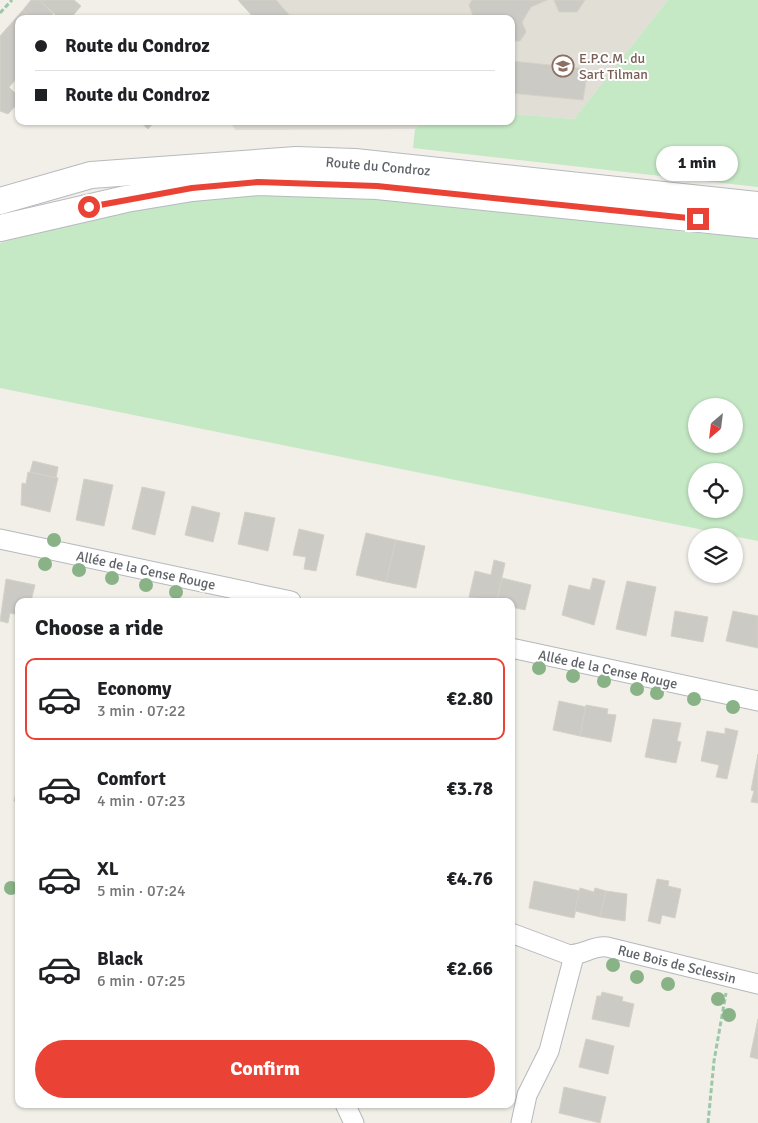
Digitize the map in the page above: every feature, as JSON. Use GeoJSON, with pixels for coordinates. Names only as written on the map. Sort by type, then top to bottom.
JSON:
{"type":"FeatureCollection","features":[{"type":"Feature","properties":{"kind":"main road","name":"Route du Condroz"},"geometry":{"type":"LineString","coordinates":[[0,201],[91,175],[296,160],[355,162],[758,205]]}},
{"type":"Feature","properties":{"kind":"main road"},"geometry":{"type":"LineString","coordinates":[[0,189],[32,180],[91,175]]}},
{"type":"Feature","properties":{"kind":"main road","name":"Route du Condroz"},"geometry":{"type":"LineString","coordinates":[[0,228],[144,196],[192,188],[258,182],[377,186],[758,225]]}},
{"type":"Feature","properties":{"kind":"street","name":"Allée de la Cense Rouge"},"geometry":{"type":"LineString","coordinates":[[0,539],[237,596],[259,598]]}},
{"type":"Feature","properties":{"kind":"street","name":"Allée de la Cense Rouge"},"geometry":{"type":"LineString","coordinates":[[515,649],[758,701]]}},
{"type":"Feature","properties":{"kind":"street"},"geometry":{"type":"LineString","coordinates":[[515,934],[574,956],[549,1051],[527,1095],[521,1123]]}},
{"type":"Feature","properties":{"kind":"street","name":"Rue Bois de Sclessin"},"geometry":{"type":"LineString","coordinates":[[574,956],[596,948],[607,947],[758,984]]}},
{"type":"Feature","properties":{"kind":"street"},"geometry":{"type":"LineString","coordinates":[[347,1108],[354,1123]]}},
{"type":"Feature","properties":{"kind":"path"},"geometry":{"type":"LineString","coordinates":[[0,13],[12,0]]}},
{"type":"Feature","properties":{"kind":"path"},"geometry":{"type":"LineString","coordinates":[[708,1123],[714,1061],[729,978]]}},
{"type":"Feature","properties":{"kind":"shaded area","name":"E.P.C.M. du Sart Tilman"},"geometry":{"type":"Polygon","coordinates":[[[238,0],[668,0],[574,119],[515,114],[515,15],[251,15],[238,0]]]}},
{"type":"Feature","properties":{"kind":"shaded area"},"geometry":{"type":"Polygon","coordinates":[[[232,125],[419,125],[415,129],[235,130],[232,125]]]}},
{"type":"Feature","properties":{"kind":"green space"},"geometry":{"type":"Polygon","coordinates":[[[668,0],[758,0],[758,187],[413,148],[415,129],[419,125],[515,125],[515,114],[574,119],[668,0]]]}},
{"type":"Feature","properties":{"kind":"green space"},"geometry":{"type":"Polygon","coordinates":[[[315,191],[421,199],[685,232],[758,238],[758,541],[743,538],[743,528],[694,528],[0,388],[0,243],[144,200],[315,191]]]}},
{"type":"Feature","properties":{"kind":"building"},"geometry":{"type":"Polygon","coordinates":[[[31,0],[39,0],[53,14],[28,15],[23,10],[31,0]]]}},
{"type":"Feature","properties":{"kind":"building"},"geometry":{"type":"Polygon","coordinates":[[[39,0],[74,0],[81,6],[73,15],[56,15],[39,0]]]}},
{"type":"Feature","properties":{"kind":"building"},"geometry":{"type":"Polygon","coordinates":[[[238,0],[276,0],[289,15],[251,15],[238,0]]]}},
{"type":"Feature","properties":{"kind":"building"},"geometry":{"type":"Polygon","coordinates":[[[472,0],[547,0],[531,7],[522,22],[526,32],[520,41],[515,41],[515,15],[473,15],[469,5],[472,0]]]}},
{"type":"Feature","properties":{"kind":"building"},"geometry":{"type":"Polygon","coordinates":[[[554,0],[585,0],[577,12],[559,12],[554,0]]]}},
{"type":"Feature","properties":{"kind":"building"},"geometry":{"type":"Polygon","coordinates":[[[23,10],[28,15],[19,15],[23,10]]]}},
{"type":"Feature","properties":{"kind":"building"},"geometry":{"type":"Polygon","coordinates":[[[15,19],[15,80],[9,87],[15,93],[15,106],[8,114],[0,111],[0,36],[15,19]]]}},
{"type":"Feature","properties":{"kind":"building"},"geometry":{"type":"Polygon","coordinates":[[[515,61],[588,69],[583,100],[515,93],[515,61]]]}},
{"type":"Feature","properties":{"kind":"building"},"geometry":{"type":"Polygon","coordinates":[[[144,125],[152,125],[148,129],[144,125]]]}},
{"type":"Feature","properties":{"kind":"building"},"geometry":{"type":"Polygon","coordinates":[[[33,461],[58,467],[56,478],[30,472],[33,461]]]}},
{"type":"Feature","properties":{"kind":"building"},"geometry":{"type":"Polygon","coordinates":[[[28,472],[58,478],[50,512],[21,505],[22,483],[26,484],[28,472]]]}},
{"type":"Feature","properties":{"kind":"building"},"geometry":{"type":"Polygon","coordinates":[[[84,479],[113,485],[104,526],[76,520],[84,479]]]}},
{"type":"Feature","properties":{"kind":"building"},"geometry":{"type":"Polygon","coordinates":[[[142,487],[165,492],[155,535],[132,529],[142,487]]]}},
{"type":"Feature","properties":{"kind":"building"},"geometry":{"type":"Polygon","coordinates":[[[192,506],[220,513],[213,542],[185,535],[192,506]]]}},
{"type":"Feature","properties":{"kind":"building"},"geometry":{"type":"Polygon","coordinates":[[[245,512],[275,518],[268,551],[238,544],[245,512]]]}},
{"type":"Feature","properties":{"kind":"building"},"geometry":{"type":"Polygon","coordinates":[[[299,529],[324,535],[316,571],[304,569],[306,557],[293,555],[299,529]]]}},
{"type":"Feature","properties":{"kind":"building"},"geometry":{"type":"Polygon","coordinates":[[[366,533],[396,540],[386,582],[356,575],[366,533]]]}},
{"type":"Feature","properties":{"kind":"building"},"geometry":{"type":"Polygon","coordinates":[[[396,540],[425,546],[416,588],[386,582],[396,540]]]}},
{"type":"Feature","properties":{"kind":"building"},"geometry":{"type":"Polygon","coordinates":[[[494,560],[505,563],[498,598],[469,597],[475,571],[491,575],[494,560]]]}},
{"type":"Feature","properties":{"kind":"building"},"geometry":{"type":"Polygon","coordinates":[[[502,578],[531,585],[525,610],[515,608],[515,598],[498,598],[502,578]]]}},
{"type":"Feature","properties":{"kind":"building"},"geometry":{"type":"Polygon","coordinates":[[[593,578],[605,581],[594,625],[562,615],[569,585],[590,590],[593,578]]]}},
{"type":"Feature","properties":{"kind":"building"},"geometry":{"type":"Polygon","coordinates":[[[6,579],[35,585],[32,598],[15,598],[15,614],[10,613],[8,623],[0,621],[6,579]]]}},
{"type":"Feature","properties":{"kind":"building"},"geometry":{"type":"Polygon","coordinates":[[[627,581],[656,587],[646,636],[616,629],[627,581]]]}},
{"type":"Feature","properties":{"kind":"building"},"geometry":{"type":"Polygon","coordinates":[[[675,611],[708,617],[703,642],[671,636],[675,611]]]}},
{"type":"Feature","properties":{"kind":"building"},"geometry":{"type":"Polygon","coordinates":[[[733,611],[758,616],[758,648],[726,641],[733,611]]]}},
{"type":"Feature","properties":{"kind":"building"},"geometry":{"type":"Polygon","coordinates":[[[559,701],[586,707],[580,736],[553,730],[559,701]]]}},
{"type":"Feature","properties":{"kind":"building"},"geometry":{"type":"Polygon","coordinates":[[[586,705],[608,709],[607,714],[616,715],[611,742],[580,736],[586,705]]]}},
{"type":"Feature","properties":{"kind":"building"},"geometry":{"type":"Polygon","coordinates":[[[653,719],[681,723],[677,741],[681,742],[676,763],[645,757],[653,719]]]}},
{"type":"Feature","properties":{"kind":"building"},"geometry":{"type":"Polygon","coordinates":[[[725,728],[738,731],[727,779],[716,777],[719,765],[701,761],[707,731],[725,734],[725,728]]]}},
{"type":"Feature","properties":{"kind":"building"},"geometry":{"type":"Polygon","coordinates":[[[758,754],[758,803],[751,802],[754,791],[751,790],[758,754]]]}},
{"type":"Feature","properties":{"kind":"building"},"geometry":{"type":"Polygon","coordinates":[[[657,879],[669,881],[668,886],[681,889],[675,918],[662,915],[660,924],[648,921],[657,879]]]}},
{"type":"Feature","properties":{"kind":"building"},"geometry":{"type":"Polygon","coordinates":[[[534,881],[580,891],[574,918],[529,908],[534,881]]]}},
{"type":"Feature","properties":{"kind":"building"},"geometry":{"type":"Polygon","coordinates":[[[580,888],[594,892],[595,888],[606,891],[600,917],[575,911],[580,888]]]}},
{"type":"Feature","properties":{"kind":"building"},"geometry":{"type":"Polygon","coordinates":[[[606,891],[627,894],[625,921],[600,917],[606,891]]]}},
{"type":"Feature","properties":{"kind":"building"},"geometry":{"type":"Polygon","coordinates":[[[602,992],[623,997],[622,1001],[634,1004],[629,1027],[592,1019],[597,996],[601,996],[602,992]]]}},
{"type":"Feature","properties":{"kind":"building"},"geometry":{"type":"Polygon","coordinates":[[[758,1019],[758,1059],[750,1057],[758,1019]]]}},
{"type":"Feature","properties":{"kind":"building"},"geometry":{"type":"Polygon","coordinates":[[[586,1039],[614,1046],[608,1074],[579,1067],[586,1039]]]}},
{"type":"Feature","properties":{"kind":"building"},"geometry":{"type":"Polygon","coordinates":[[[564,1087],[606,1097],[600,1123],[559,1113],[564,1087]]]}},
{"type":"Feature","properties":{"kind":"place","name":"E.P.C.M. du Sart Tilman"},"geometry":{"type":"Point","coordinates":[563,66]}},
{"type":"Feature","properties":{"kind":"route"},"geometry":{"type":"LineString","coordinates":[[89,207],[192,188],[258,182],[377,186],[698,219]]}}]}
